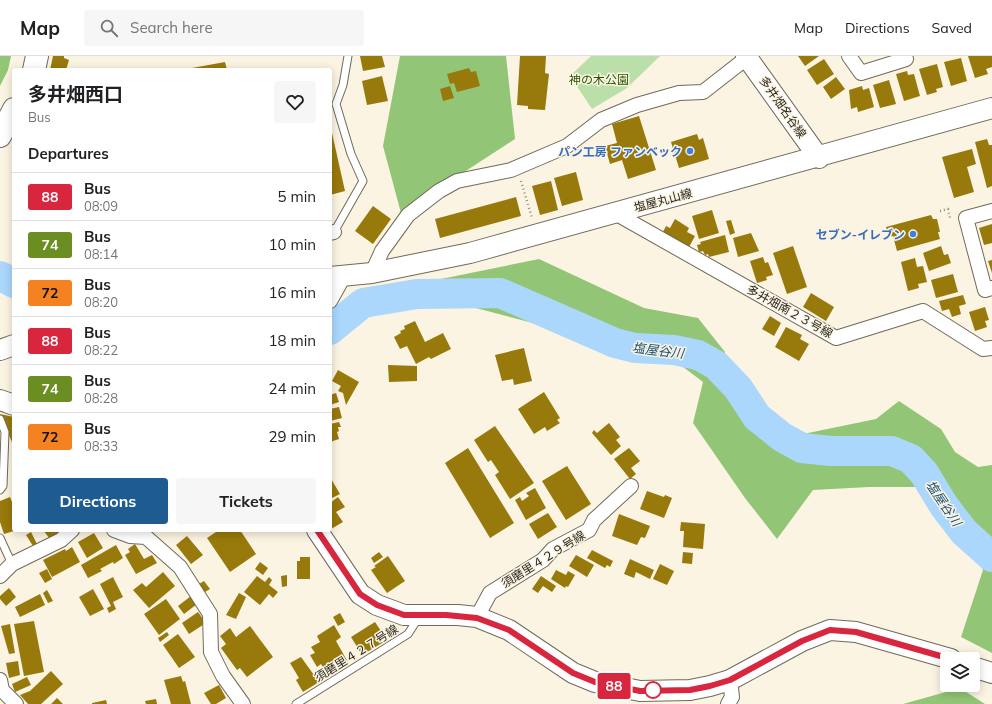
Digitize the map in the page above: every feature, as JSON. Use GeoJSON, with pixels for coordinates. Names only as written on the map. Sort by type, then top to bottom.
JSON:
{"type":"FeatureCollection","features":[{"type":"Feature","properties":{"kind":"main road"},"geometry":{"type":"LineString","coordinates":[[35,68],[38,56]]}},
{"type":"Feature","properties":{"kind":"main road"},"geometry":{"type":"LineString","coordinates":[[0,136],[12,113]]}},
{"type":"Feature","properties":{"kind":"street"},"geometry":{"type":"LineString","coordinates":[[849,56],[861,73],[909,57]]}},
{"type":"Feature","properties":{"kind":"street"},"geometry":{"type":"LineString","coordinates":[[372,273],[382,251],[408,215],[439,191],[457,181],[517,167],[567,146],[601,120],[637,105],[679,93],[703,92],[747,57]]}},
{"type":"Feature","properties":{"kind":"street","name":"多井畑名谷線"},"geometry":{"type":"LineString","coordinates":[[747,57],[819,158]]}},
{"type":"Feature","properties":{"kind":"street","name":"塩屋丸山線"},"geometry":{"type":"LineString","coordinates":[[337,277],[372,273],[470,253],[819,158],[992,108]]}},
{"type":"Feature","properties":{"kind":"street"},"geometry":{"type":"LineString","coordinates":[[992,210],[966,218],[985,290],[992,288]]}},
{"type":"Feature","properties":{"kind":"street","name":"多井畑南２３号線"},"geometry":{"type":"LineString","coordinates":[[615,213],[836,338],[923,311],[983,349],[992,348]]}},
{"type":"Feature","properties":{"kind":"street"},"geometry":{"type":"LineString","coordinates":[[332,293],[337,277]]}},
{"type":"Feature","properties":{"kind":"street"},"geometry":{"type":"LineString","coordinates":[[0,350],[12,346]]}},
{"type":"Feature","properties":{"kind":"street"},"geometry":{"type":"LineString","coordinates":[[0,400],[12,404]]}},
{"type":"Feature","properties":{"kind":"street","name":"須磨里４２９号線"},"geometry":{"type":"LineString","coordinates":[[477,618],[490,593],[538,563],[553,549],[589,530],[594,520],[631,486]]}},
{"type":"Feature","properties":{"kind":"street"},"geometry":{"type":"LineString","coordinates":[[0,576],[12,564],[60,540],[70,532]]}},
{"type":"Feature","properties":{"kind":"street"},"geometry":{"type":"LineString","coordinates":[[119,532],[130,536],[146,537],[180,567],[210,614],[211,652],[223,676],[243,704]]}},
{"type":"Feature","properties":{"kind":"street"},"geometry":{"type":"LineString","coordinates":[[317,532],[360,594],[377,605],[404,615],[421,614],[477,618],[509,630],[573,673],[595,682],[640,691],[690,690],[730,680],[802,641],[830,630],[856,632],[940,656]]}},
{"type":"Feature","properties":{"kind":"street"},"geometry":{"type":"LineString","coordinates":[[980,670],[992,674]]}},
{"type":"Feature","properties":{"kind":"street"},"geometry":{"type":"LineString","coordinates":[[0,680],[2,690],[16,704]]}},
{"type":"Feature","properties":{"kind":"street"},"geometry":{"type":"LineString","coordinates":[[728,704],[732,697],[730,680]]}},
{"type":"Feature","properties":{"kind":"lane"},"geometry":{"type":"LineString","coordinates":[[332,233],[363,181],[351,154],[336,104],[343,85],[348,56]]}},
{"type":"Feature","properties":{"kind":"lane"},"geometry":{"type":"LineString","coordinates":[[0,419],[5,432],[3,486],[0,490]]}},
{"type":"Feature","properties":{"kind":"lane"},"geometry":{"type":"LineString","coordinates":[[0,538],[12,564]]}},
{"type":"Feature","properties":{"kind":"lane","name":"須磨里４２７号線"},"geometry":{"type":"LineString","coordinates":[[296,704],[408,634],[421,614]]}},
{"type":"Feature","properties":{"kind":"path"},"geometry":{"type":"LineString","coordinates":[[517,167],[532,221]]}},
{"type":"Feature","properties":{"kind":"green space"},"geometry":{"type":"Polygon","coordinates":[[[0,56],[11,56],[8,70],[0,86],[0,56]]]}},
{"type":"Feature","properties":{"kind":"green space"},"geometry":{"type":"Polygon","coordinates":[[[400,56],[506,56],[515,139],[401,213],[383,146],[400,56]]]}},
{"type":"Feature","properties":{"kind":"green space","name":"神の木公園"},"geometry":{"type":"Polygon","coordinates":[[[591,56],[660,56],[627,88],[592,109],[570,76],[591,56]]]}},
{"type":"Feature","properties":{"kind":"green space"},"geometry":{"type":"Polygon","coordinates":[[[539,259],[644,308],[698,318],[725,352],[724,383],[740,406],[774,440],[876,419],[899,401],[941,429],[955,452],[978,467],[992,465],[992,653],[961,637],[983,570],[946,487],[869,487],[813,490],[777,539],[745,498],[693,423],[703,382],[674,360],[476,308],[426,282],[539,259]]]}},
{"type":"Feature","properties":{"kind":"green space"},"geometry":{"type":"Polygon","coordinates":[[[946,692],[966,692],[985,704],[903,704],[946,692]]]}},
{"type":"Feature","properties":{"kind":"building"},"geometry":{"type":"Polygon","coordinates":[[[53,56],[64,56],[64,58],[69,60],[67,68],[50,68],[53,56]]]}},
{"type":"Feature","properties":{"kind":"building"},"geometry":{"type":"Polygon","coordinates":[[[360,56],[382,56],[385,67],[363,71],[360,56]]]}},
{"type":"Feature","properties":{"kind":"building"},"geometry":{"type":"Polygon","coordinates":[[[520,56],[546,56],[545,73],[549,74],[545,110],[528,109],[528,106],[517,105],[520,56]]]}},
{"type":"Feature","properties":{"kind":"building"},"geometry":{"type":"Polygon","coordinates":[[[798,56],[819,56],[805,66],[798,56]]]}},
{"type":"Feature","properties":{"kind":"building"},"geometry":{"type":"Polygon","coordinates":[[[968,56],[992,56],[992,67],[986,69],[988,74],[975,78],[968,56]]]}},
{"type":"Feature","properties":{"kind":"building"},"geometry":{"type":"Polygon","coordinates":[[[961,58],[967,81],[951,86],[944,62],[961,58]]]}},
{"type":"Feature","properties":{"kind":"building"},"geometry":{"type":"Polygon","coordinates":[[[824,59],[834,74],[817,85],[807,70],[824,59]]]}},
{"type":"Feature","properties":{"kind":"building"},"geometry":{"type":"Polygon","coordinates":[[[225,62],[226,68],[192,68],[225,62]]]}},
{"type":"Feature","properties":{"kind":"building"},"geometry":{"type":"Polygon","coordinates":[[[937,64],[943,87],[936,89],[937,92],[927,95],[919,69],[937,64]]]}},
{"type":"Feature","properties":{"kind":"building"},"geometry":{"type":"Polygon","coordinates":[[[469,68],[471,72],[476,71],[480,86],[457,92],[454,83],[450,84],[447,74],[469,68]]]}},
{"type":"Feature","properties":{"kind":"building"},"geometry":{"type":"Polygon","coordinates":[[[907,71],[908,75],[914,74],[920,96],[904,101],[896,74],[907,71]]]}},
{"type":"Feature","properties":{"kind":"building"},"geometry":{"type":"Polygon","coordinates":[[[382,76],[388,101],[367,105],[362,81],[382,76]]]}},
{"type":"Feature","properties":{"kind":"building"},"geometry":{"type":"Polygon","coordinates":[[[836,77],[845,89],[831,99],[823,87],[836,77]]]}},
{"type":"Feature","properties":{"kind":"building"},"geometry":{"type":"Polygon","coordinates":[[[889,80],[896,104],[880,108],[873,85],[889,80]]]}},
{"type":"Feature","properties":{"kind":"building"},"geometry":{"type":"Polygon","coordinates":[[[450,86],[454,98],[443,101],[440,89],[450,86]]]}},
{"type":"Feature","properties":{"kind":"building"},"geometry":{"type":"Polygon","coordinates":[[[862,86],[863,90],[869,88],[874,107],[858,112],[857,107],[851,109],[849,90],[862,86]]]}},
{"type":"Feature","properties":{"kind":"building"},"geometry":{"type":"Polygon","coordinates":[[[639,116],[656,170],[628,179],[622,160],[610,164],[605,146],[617,143],[612,124],[639,116]]]}},
{"type":"Feature","properties":{"kind":"building"},"geometry":{"type":"Polygon","coordinates":[[[332,133],[345,191],[332,194],[332,133]]]}},
{"type":"Feature","properties":{"kind":"building","name":"パン工房 ファンベック"},"geometry":{"type":"Polygon","coordinates":[[[697,134],[699,140],[703,138],[709,159],[679,168],[671,142],[697,134]]]}},
{"type":"Feature","properties":{"kind":"building"},"geometry":{"type":"Polygon","coordinates":[[[987,139],[989,145],[992,145],[992,186],[987,188],[975,142],[987,139]]]}},
{"type":"Feature","properties":{"kind":"building"},"geometry":{"type":"Polygon","coordinates":[[[972,149],[976,164],[967,167],[974,192],[954,198],[942,157],[972,149]]]}},
{"type":"Feature","properties":{"kind":"building"},"geometry":{"type":"Polygon","coordinates":[[[576,172],[583,200],[562,206],[554,178],[576,172]]]}},
{"type":"Feature","properties":{"kind":"building"},"geometry":{"type":"Polygon","coordinates":[[[551,181],[558,210],[540,215],[532,186],[551,181]]]}},
{"type":"Feature","properties":{"kind":"building"},"geometry":{"type":"Polygon","coordinates":[[[516,197],[521,216],[440,238],[435,219],[516,197]]]}},
{"type":"Feature","properties":{"kind":"building"},"geometry":{"type":"Polygon","coordinates":[[[373,206],[391,219],[373,244],[355,231],[373,206]]]}},
{"type":"Feature","properties":{"kind":"building"},"geometry":{"type":"Polygon","coordinates":[[[712,210],[719,233],[699,239],[692,216],[712,210]]]}},
{"type":"Feature","properties":{"kind":"building","name":"セブン-イレブン"},"geometry":{"type":"Polygon","coordinates":[[[931,215],[933,219],[937,219],[940,239],[897,251],[893,236],[889,237],[886,227],[931,215]]]}},
{"type":"Feature","properties":{"kind":"building"},"geometry":{"type":"Polygon","coordinates":[[[675,219],[689,228],[687,232],[695,236],[689,247],[663,232],[666,226],[670,228],[675,219]]]}},
{"type":"Feature","properties":{"kind":"building"},"geometry":{"type":"Polygon","coordinates":[[[731,220],[735,233],[730,235],[726,221],[731,220]]]}},
{"type":"Feature","properties":{"kind":"building"},"geometry":{"type":"Polygon","coordinates":[[[992,224],[992,243],[984,245],[979,228],[992,224]]]}},
{"type":"Feature","properties":{"kind":"building"},"geometry":{"type":"Polygon","coordinates":[[[751,233],[759,251],[738,257],[733,238],[751,233]]]}},
{"type":"Feature","properties":{"kind":"building"},"geometry":{"type":"Polygon","coordinates":[[[725,235],[729,252],[709,257],[708,254],[705,255],[703,251],[699,252],[697,245],[701,244],[700,242],[725,235]]]}},
{"type":"Feature","properties":{"kind":"building"},"geometry":{"type":"Polygon","coordinates":[[[793,246],[807,287],[787,294],[773,253],[793,246]]]}},
{"type":"Feature","properties":{"kind":"building"},"geometry":{"type":"Polygon","coordinates":[[[941,246],[944,255],[948,254],[951,263],[929,271],[923,253],[941,246]]]}},
{"type":"Feature","properties":{"kind":"building"},"geometry":{"type":"Polygon","coordinates":[[[763,257],[765,263],[768,262],[773,275],[766,277],[767,280],[757,283],[750,261],[763,257]]]}},
{"type":"Feature","properties":{"kind":"building"},"geometry":{"type":"Polygon","coordinates":[[[915,258],[917,267],[923,266],[927,282],[918,284],[919,288],[908,291],[901,262],[915,258]]]}},
{"type":"Feature","properties":{"kind":"building"},"geometry":{"type":"Polygon","coordinates":[[[992,260],[992,273],[988,261],[992,260]]]}},
{"type":"Feature","properties":{"kind":"building"},"geometry":{"type":"Polygon","coordinates":[[[953,274],[958,292],[936,298],[931,280],[953,274]]]}},
{"type":"Feature","properties":{"kind":"building"},"geometry":{"type":"Polygon","coordinates":[[[811,293],[834,307],[826,321],[803,307],[811,293]]]}},
{"type":"Feature","properties":{"kind":"building"},"geometry":{"type":"Polygon","coordinates":[[[963,295],[966,304],[959,306],[961,314],[952,317],[949,309],[942,311],[939,301],[963,295]]]}},
{"type":"Feature","properties":{"kind":"building"},"geometry":{"type":"Polygon","coordinates":[[[985,307],[989,320],[985,321],[987,327],[975,331],[969,312],[985,307]]]}},
{"type":"Feature","properties":{"kind":"building"},"geometry":{"type":"Polygon","coordinates":[[[770,316],[781,323],[774,336],[762,329],[770,316]]]}},
{"type":"Feature","properties":{"kind":"building"},"geometry":{"type":"Polygon","coordinates":[[[415,321],[425,342],[443,333],[451,349],[431,359],[429,357],[416,364],[407,346],[400,349],[394,337],[401,333],[400,331],[405,329],[404,326],[415,321]]]}},
{"type":"Feature","properties":{"kind":"building"},"geometry":{"type":"Polygon","coordinates":[[[786,327],[802,335],[800,339],[809,344],[799,361],[775,347],[786,327]]]}},
{"type":"Feature","properties":{"kind":"building"},"geometry":{"type":"Polygon","coordinates":[[[524,348],[532,381],[514,385],[513,379],[502,381],[495,355],[524,348]]]}},
{"type":"Feature","properties":{"kind":"building"},"geometry":{"type":"Polygon","coordinates":[[[388,365],[417,366],[417,381],[389,382],[388,365]]]}},
{"type":"Feature","properties":{"kind":"building"},"geometry":{"type":"Polygon","coordinates":[[[338,370],[359,382],[346,405],[343,393],[338,391],[341,386],[332,381],[338,370]]]}},
{"type":"Feature","properties":{"kind":"building"},"geometry":{"type":"Polygon","coordinates":[[[544,392],[560,418],[557,420],[560,423],[547,431],[545,427],[534,434],[518,409],[544,392]]]}},
{"type":"Feature","properties":{"kind":"building"},"geometry":{"type":"Polygon","coordinates":[[[336,393],[339,402],[332,404],[332,394],[336,393]]]}},
{"type":"Feature","properties":{"kind":"building"},"geometry":{"type":"Polygon","coordinates":[[[339,407],[342,418],[332,420],[332,409],[339,407]]]}},
{"type":"Feature","properties":{"kind":"building"},"geometry":{"type":"Polygon","coordinates":[[[0,414],[12,417],[12,442],[0,414]]]}},
{"type":"Feature","properties":{"kind":"building"},"geometry":{"type":"Polygon","coordinates":[[[339,422],[341,427],[338,427],[339,431],[337,432],[339,439],[332,441],[332,424],[339,422]]]}},
{"type":"Feature","properties":{"kind":"building"},"geometry":{"type":"Polygon","coordinates":[[[609,423],[620,437],[616,440],[621,446],[611,455],[592,433],[594,430],[597,433],[609,423]]]}},
{"type":"Feature","properties":{"kind":"building"},"geometry":{"type":"Polygon","coordinates":[[[495,426],[534,483],[510,499],[495,475],[499,472],[491,460],[488,462],[474,440],[495,426]]]}},
{"type":"Feature","properties":{"kind":"building"},"geometry":{"type":"Polygon","coordinates":[[[468,448],[514,523],[490,538],[445,463],[468,448]]]}},
{"type":"Feature","properties":{"kind":"building"},"geometry":{"type":"Polygon","coordinates":[[[629,448],[640,461],[631,468],[636,474],[630,479],[614,459],[629,448]]]}},
{"type":"Feature","properties":{"kind":"building"},"geometry":{"type":"Polygon","coordinates":[[[567,466],[591,504],[566,520],[542,481],[567,466]]]}},
{"type":"Feature","properties":{"kind":"building"},"geometry":{"type":"Polygon","coordinates":[[[332,480],[340,494],[332,498],[332,480]]]}},
{"type":"Feature","properties":{"kind":"building"},"geometry":{"type":"Polygon","coordinates":[[[535,488],[546,508],[526,520],[515,500],[520,497],[522,501],[529,496],[526,493],[535,488]]]}},
{"type":"Feature","properties":{"kind":"building"},"geometry":{"type":"Polygon","coordinates":[[[647,491],[672,498],[664,518],[640,509],[647,491]]]}},
{"type":"Feature","properties":{"kind":"building"},"geometry":{"type":"Polygon","coordinates":[[[10,497],[12,502],[12,532],[4,534],[0,522],[0,501],[10,497]]]}},
{"type":"Feature","properties":{"kind":"building"},"geometry":{"type":"Polygon","coordinates":[[[338,497],[345,507],[336,512],[343,522],[332,528],[332,502],[338,497]]]}},
{"type":"Feature","properties":{"kind":"building"},"geometry":{"type":"Polygon","coordinates":[[[548,513],[557,527],[538,539],[529,524],[548,513]]]}},
{"type":"Feature","properties":{"kind":"building"},"geometry":{"type":"Polygon","coordinates":[[[619,514],[650,526],[645,538],[641,537],[637,545],[612,536],[619,514]]]}},
{"type":"Feature","properties":{"kind":"building"},"geometry":{"type":"Polygon","coordinates":[[[681,522],[705,524],[703,549],[683,547],[684,531],[680,531],[681,522]]]}},
{"type":"Feature","properties":{"kind":"building"},"geometry":{"type":"Polygon","coordinates":[[[31,532],[37,544],[33,546],[26,535],[31,532]]]}},
{"type":"Feature","properties":{"kind":"building"},"geometry":{"type":"Polygon","coordinates":[[[45,532],[59,532],[50,539],[45,532]]]}},
{"type":"Feature","properties":{"kind":"building"},"geometry":{"type":"Polygon","coordinates":[[[216,532],[241,532],[256,554],[230,572],[207,538],[216,532]]]}},
{"type":"Feature","properties":{"kind":"building"},"geometry":{"type":"Polygon","coordinates":[[[94,533],[103,548],[87,558],[78,542],[94,533]]]}},
{"type":"Feature","properties":{"kind":"building"},"geometry":{"type":"Polygon","coordinates":[[[187,536],[203,555],[191,564],[176,545],[187,536]]]}},
{"type":"Feature","properties":{"kind":"building"},"geometry":{"type":"Polygon","coordinates":[[[135,544],[144,559],[152,555],[157,563],[136,574],[125,555],[130,552],[128,549],[135,544]]]}},
{"type":"Feature","properties":{"kind":"building"},"geometry":{"type":"Polygon","coordinates":[[[116,545],[123,558],[114,564],[113,562],[100,569],[102,571],[88,578],[81,565],[116,545]]]}},
{"type":"Feature","properties":{"kind":"building"},"geometry":{"type":"Polygon","coordinates":[[[72,547],[80,562],[52,577],[43,560],[72,547]]]}},
{"type":"Feature","properties":{"kind":"building"},"geometry":{"type":"Polygon","coordinates":[[[592,550],[613,561],[610,567],[607,565],[605,568],[587,558],[592,550]]]}},
{"type":"Feature","properties":{"kind":"building"},"geometry":{"type":"Polygon","coordinates":[[[379,552],[383,557],[374,563],[371,558],[379,552]]]}},
{"type":"Feature","properties":{"kind":"building"},"geometry":{"type":"Polygon","coordinates":[[[683,552],[693,553],[692,564],[682,563],[683,552]]]}},
{"type":"Feature","properties":{"kind":"building"},"geometry":{"type":"Polygon","coordinates":[[[576,555],[594,565],[587,577],[569,566],[576,555]]]}},
{"type":"Feature","properties":{"kind":"building"},"geometry":{"type":"Polygon","coordinates":[[[388,556],[405,581],[387,593],[371,570],[388,556]]]}},
{"type":"Feature","properties":{"kind":"building"},"geometry":{"type":"Polygon","coordinates":[[[300,557],[310,557],[310,579],[297,579],[297,561],[300,561],[300,557]]]}},
{"type":"Feature","properties":{"kind":"building"},"geometry":{"type":"Polygon","coordinates":[[[630,559],[654,570],[650,579],[636,572],[634,578],[624,574],[630,559]]]}},
{"type":"Feature","properties":{"kind":"building"},"geometry":{"type":"Polygon","coordinates":[[[260,562],[268,568],[263,575],[255,569],[260,562]]]}},
{"type":"Feature","properties":{"kind":"building"},"geometry":{"type":"Polygon","coordinates":[[[660,564],[674,571],[667,585],[653,579],[660,564]]]}},
{"type":"Feature","properties":{"kind":"building"},"geometry":{"type":"Polygon","coordinates":[[[47,569],[52,579],[45,583],[39,573],[47,569]]]}},
{"type":"Feature","properties":{"kind":"building"},"geometry":{"type":"Polygon","coordinates":[[[556,570],[566,575],[568,571],[575,575],[568,587],[566,586],[565,588],[551,579],[556,570]]]}},
{"type":"Feature","properties":{"kind":"building"},"geometry":{"type":"Polygon","coordinates":[[[163,572],[175,586],[149,608],[133,590],[142,583],[146,587],[163,572]]]}},
{"type":"Feature","properties":{"kind":"building"},"geometry":{"type":"Polygon","coordinates":[[[287,575],[287,586],[282,587],[281,576],[287,575]]]}},
{"type":"Feature","properties":{"kind":"building"},"geometry":{"type":"Polygon","coordinates":[[[257,576],[265,582],[269,577],[272,580],[269,585],[278,592],[273,598],[269,594],[260,605],[244,592],[257,576]]]}},
{"type":"Feature","properties":{"kind":"building"},"geometry":{"type":"Polygon","coordinates":[[[541,576],[556,586],[552,592],[543,586],[538,593],[532,589],[541,576]]]}},
{"type":"Feature","properties":{"kind":"building"},"geometry":{"type":"Polygon","coordinates":[[[113,577],[123,597],[113,602],[116,609],[109,613],[107,608],[111,606],[100,584],[113,577]]]}},
{"type":"Feature","properties":{"kind":"building"},"geometry":{"type":"Polygon","coordinates":[[[204,581],[210,589],[205,592],[199,584],[204,581]]]}},
{"type":"Feature","properties":{"kind":"building"},"geometry":{"type":"Polygon","coordinates":[[[9,588],[16,597],[6,606],[0,599],[0,596],[9,588]]]}},
{"type":"Feature","properties":{"kind":"building"},"geometry":{"type":"Polygon","coordinates":[[[93,589],[104,609],[90,616],[79,597],[93,589]]]}},
{"type":"Feature","properties":{"kind":"building"},"geometry":{"type":"Polygon","coordinates":[[[47,590],[53,601],[48,603],[43,593],[47,590]]]}},
{"type":"Feature","properties":{"kind":"building"},"geometry":{"type":"Polygon","coordinates":[[[239,593],[246,597],[236,619],[226,615],[239,593]]]}},
{"type":"Feature","properties":{"kind":"building"},"geometry":{"type":"Polygon","coordinates":[[[40,594],[45,605],[20,617],[15,607],[40,594]]]}},
{"type":"Feature","properties":{"kind":"building"},"geometry":{"type":"Polygon","coordinates":[[[191,596],[197,604],[184,614],[178,606],[191,596]]]}},
{"type":"Feature","properties":{"kind":"building"},"geometry":{"type":"Polygon","coordinates":[[[166,599],[180,619],[159,635],[144,614],[166,599]]]}},
{"type":"Feature","properties":{"kind":"building"},"geometry":{"type":"Polygon","coordinates":[[[198,612],[206,623],[189,634],[182,623],[198,612]]]}},
{"type":"Feature","properties":{"kind":"building"},"geometry":{"type":"Polygon","coordinates":[[[340,613],[345,622],[338,626],[333,617],[340,613]]]}},
{"type":"Feature","properties":{"kind":"building"},"geometry":{"type":"Polygon","coordinates":[[[34,621],[44,672],[24,676],[14,624],[34,621]]]}},
{"type":"Feature","properties":{"kind":"building"},"geometry":{"type":"Polygon","coordinates":[[[375,622],[387,640],[362,655],[351,637],[375,622]]]}},
{"type":"Feature","properties":{"kind":"building"},"geometry":{"type":"Polygon","coordinates":[[[10,624],[15,653],[9,654],[1,626],[10,624]]]}},
{"type":"Feature","properties":{"kind":"building"},"geometry":{"type":"Polygon","coordinates":[[[334,625],[341,637],[336,641],[349,664],[328,676],[321,664],[317,667],[310,655],[315,653],[311,647],[320,642],[317,636],[334,625]]]}},
{"type":"Feature","properties":{"kind":"building"},"geometry":{"type":"Polygon","coordinates":[[[250,626],[273,657],[247,677],[240,668],[237,670],[221,648],[226,644],[220,636],[230,628],[236,637],[250,626]]]}},
{"type":"Feature","properties":{"kind":"building"},"geometry":{"type":"Polygon","coordinates":[[[167,632],[169,635],[160,642],[158,638],[167,632]]]}},
{"type":"Feature","properties":{"kind":"building"},"geometry":{"type":"Polygon","coordinates":[[[178,634],[195,657],[179,668],[163,645],[178,634]]]}},
{"type":"Feature","properties":{"kind":"building"},"geometry":{"type":"Polygon","coordinates":[[[301,657],[319,682],[303,692],[296,680],[299,678],[290,663],[301,657]]]}},
{"type":"Feature","properties":{"kind":"building"},"geometry":{"type":"Polygon","coordinates":[[[18,661],[20,675],[9,678],[6,663],[18,661]]]}},
{"type":"Feature","properties":{"kind":"building"},"geometry":{"type":"Polygon","coordinates":[[[51,671],[63,684],[41,704],[28,704],[20,695],[30,691],[51,671]]]}},
{"type":"Feature","properties":{"kind":"building"},"geometry":{"type":"Polygon","coordinates":[[[181,676],[183,682],[185,681],[191,704],[171,704],[164,680],[181,676]]]}},
{"type":"Feature","properties":{"kind":"building"},"geometry":{"type":"Polygon","coordinates":[[[27,677],[31,685],[15,692],[12,684],[27,677]]]}},
{"type":"Feature","properties":{"kind":"building"},"geometry":{"type":"Polygon","coordinates":[[[219,685],[226,698],[216,704],[211,704],[204,693],[219,685]]]}},
{"type":"Feature","properties":{"kind":"building"},"geometry":{"type":"Polygon","coordinates":[[[57,698],[63,704],[51,704],[57,698]]]}},
{"type":"Feature","properties":{"kind":"building"},"geometry":{"type":"Polygon","coordinates":[[[156,699],[157,704],[146,704],[145,701],[156,699]]]}},
{"type":"Feature","properties":{"kind":"building"},"geometry":{"type":"Polygon","coordinates":[[[106,700],[107,704],[92,704],[92,703],[106,700]]]}},
{"type":"Feature","properties":{"kind":"waterway","name":"塩屋谷川"},"geometry":{"type":"LineString","coordinates":[[0,276],[12,282]]}},
{"type":"Feature","properties":{"kind":"waterway","name":"塩屋谷川"},"geometry":{"type":"LineString","coordinates":[[332,328],[363,303],[417,294],[500,293],[615,343],[635,348],[674,350],[698,355],[716,365],[738,388],[757,417],[782,437],[802,448],[831,451],[892,451],[911,459],[924,473],[944,506],[964,532],[992,557]]}},
{"type":"Feature","properties":{"kind":"bus line","name":"88"},"geometry":{"type":"LineString","coordinates":[[318,532],[343,571],[360,594],[377,605],[404,615],[458,615],[477,618],[509,630],[573,673],[595,682],[640,691],[690,690],[730,680],[752,670],[802,641],[816,634],[830,630],[856,632],[940,656]]}},
{"type":"Feature","properties":{"kind":"place","name":"パン工房 ファンベック"},"geometry":{"type":"Point","coordinates":[690,151]}},
{"type":"Feature","properties":{"kind":"place","name":"セブン-イレブン"},"geometry":{"type":"Point","coordinates":[913,234]}}]}
